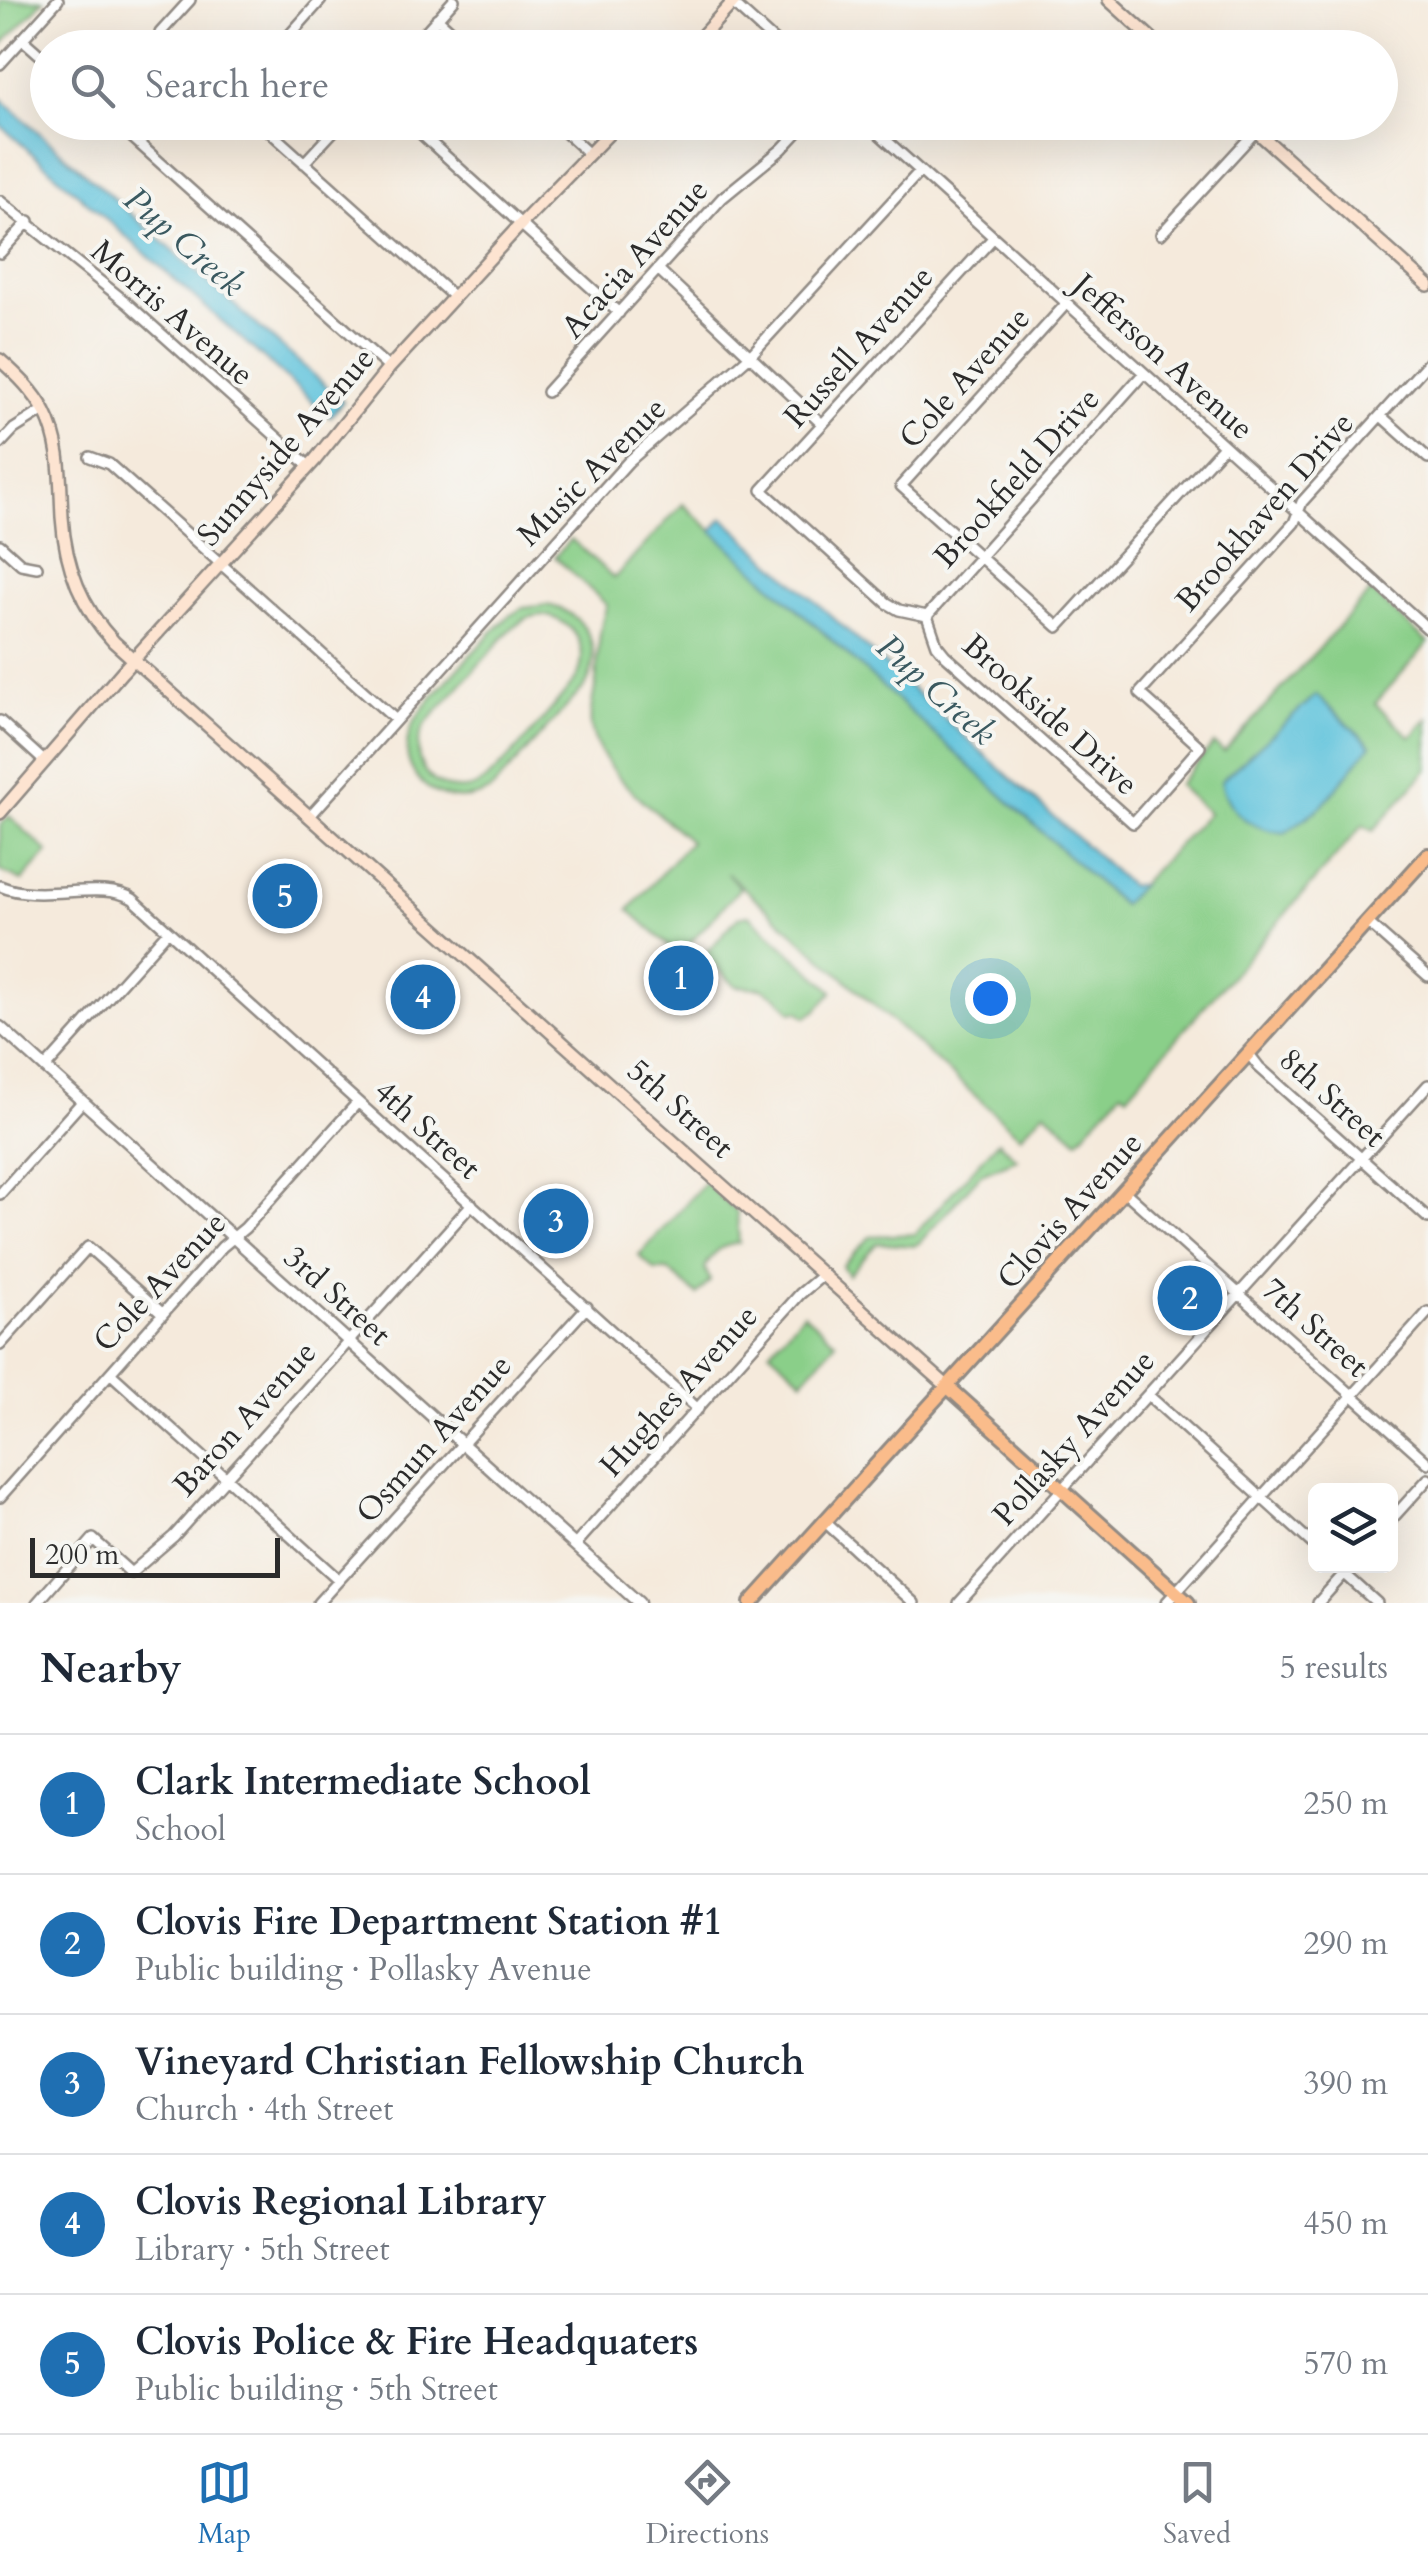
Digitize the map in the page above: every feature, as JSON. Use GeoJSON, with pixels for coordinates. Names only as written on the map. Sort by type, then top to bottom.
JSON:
{"type":"FeatureCollection","features":[{"type":"Feature","properties":{"kind":"main road"},"geometry":{"type":"LineString","coordinates":[[1108,0],[1142,30]]}},
{"type":"Feature","properties":{"kind":"main road"},"geometry":{"type":"LineString","coordinates":[[707,30],[732,1]]}},
{"type":"Feature","properties":{"kind":"main road","name":"Sunnyside Avenue"},"geometry":{"type":"LineString","coordinates":[[0,813],[309,466],[389,368],[603,140]]}},
{"type":"Feature","properties":{"kind":"main road"},"geometry":{"type":"LineString","coordinates":[[1266,140],[1428,285]]}},
{"type":"Feature","properties":{"kind":"main road"},"geometry":{"type":"LineString","coordinates":[[0,360],[44,410]]}},
{"type":"Feature","properties":{"kind":"main road","name":"5th Street"},"geometry":{"type":"LineString","coordinates":[[44,410],[58,455],[63,530],[76,587],[100,627],[1062,1489],[1171,1598],[1188,1603]]}},
{"type":"Feature","properties":{"kind":"main road","name":"Clovis Avenue"},"geometry":{"type":"LineString","coordinates":[[751,1603],[1428,856]]}},
{"type":"Feature","properties":{"kind":"street"},"geometry":{"type":"LineString","coordinates":[[30,30],[58,0]]}},
{"type":"Feature","properties":{"kind":"street"},"geometry":{"type":"LineString","coordinates":[[163,30],[190,0]]}},
{"type":"Feature","properties":{"kind":"street"},"geometry":{"type":"LineString","coordinates":[[294,30],[321,0]]}},
{"type":"Feature","properties":{"kind":"street"},"geometry":{"type":"LineString","coordinates":[[427,30],[454,0]]}},
{"type":"Feature","properties":{"kind":"street"},"geometry":{"type":"LineString","coordinates":[[732,1],[763,30]]}},
{"type":"Feature","properties":{"kind":"street"},"geometry":{"type":"LineString","coordinates":[[438,18],[451,30]]}},
{"type":"Feature","properties":{"kind":"street"},"geometry":{"type":"LineString","coordinates":[[0,64],[30,30]]}},
{"type":"Feature","properties":{"kind":"street"},"geometry":{"type":"LineString","coordinates":[[22,39],[30,46]]}},
{"type":"Feature","properties":{"kind":"street"},"geometry":{"type":"LineString","coordinates":[[136,140],[389,368]]}},
{"type":"Feature","properties":{"kind":"street"},"geometry":{"type":"LineString","coordinates":[[279,140],[454,298]]}},
{"type":"Feature","properties":{"kind":"street"},"geometry":{"type":"LineString","coordinates":[[304,163],[325,140]]}},
{"type":"Feature","properties":{"kind":"street"},"geometry":{"type":"LineString","coordinates":[[428,140],[619,313]]}},
{"type":"Feature","properties":{"kind":"street"},"geometry":{"type":"LineString","coordinates":[[574,140],[589,154]]}},
{"type":"Feature","properties":{"kind":"street","name":"Acacia Avenue"},"geometry":{"type":"LineString","coordinates":[[547,392],[722,198],[790,140]]}},
{"type":"Feature","properties":{"kind":"street","name":"Jefferson Avenue"},"geometry":{"type":"LineString","coordinates":[[886,140],[1428,629]]}},
{"type":"Feature","properties":{"kind":"street"},"geometry":{"type":"LineString","coordinates":[[1162,234],[1240,140]]}},
{"type":"Feature","properties":{"kind":"street","name":"Music Avenue"},"geometry":{"type":"LineString","coordinates":[[309,817],[628,462],[750,356],[920,171]]}},
{"type":"Feature","properties":{"kind":"street","name":"Morris Avenue"},"geometry":{"type":"LineString","coordinates":[[0,201],[126,303],[309,466]]}},
{"type":"Feature","properties":{"kind":"street"},"geometry":{"type":"LineString","coordinates":[[0,253],[28,222]]}},
{"type":"Feature","properties":{"kind":"street","name":"Russell Avenue"},"geometry":{"type":"LineString","coordinates":[[762,490],[993,238]]}},
{"type":"Feature","properties":{"kind":"street"},"geometry":{"type":"LineString","coordinates":[[659,270],[822,424]]}},
{"type":"Feature","properties":{"kind":"street","name":"Cole Avenue"},"geometry":{"type":"LineString","coordinates":[[980,556],[901,486],[1066,304]]}},
{"type":"Feature","properties":{"kind":"street","name":"Brookhaven Drive"},"geometry":{"type":"LineString","coordinates":[[1200,747],[1140,693],[1294,523],[1302,502],[1428,363]]}},
{"type":"Feature","properties":{"kind":"street","name":"Brookfield Drive"},"geometry":{"type":"LineString","coordinates":[[928,616],[1144,373]]}},
{"type":"Feature","properties":{"kind":"street"},"geometry":{"type":"LineString","coordinates":[[0,444],[14,429],[44,410]]}},
{"type":"Feature","properties":{"kind":"street"},"geometry":{"type":"LineString","coordinates":[[1381,416],[1428,458]]}},
{"type":"Feature","properties":{"kind":"street"},"geometry":{"type":"LineString","coordinates":[[980,556],[1058,628],[1224,446]]}},
{"type":"Feature","properties":{"kind":"street"},"geometry":{"type":"LineString","coordinates":[[90,457],[109,464],[396,720]]}},
{"type":"Feature","properties":{"kind":"street","name":"Brookside Drive"},"geometry":{"type":"LineString","coordinates":[[762,490],[887,603],[899,610],[928,616],[932,634],[945,655],[1133,822],[1200,747]]}},
{"type":"Feature","properties":{"kind":"street"},"geometry":{"type":"LineString","coordinates":[[0,545],[21,564],[38,567]]}},
{"type":"Feature","properties":{"kind":"street"},"geometry":{"type":"LineString","coordinates":[[0,721],[45,762]]}},
{"type":"Feature","properties":{"kind":"street","name":"4th Street"},"geometry":{"type":"LineString","coordinates":[[0,886],[24,894],[120,892],[133,899],[698,1408]]}},
{"type":"Feature","properties":{"kind":"street"},"geometry":{"type":"LineString","coordinates":[[1367,922],[1428,976]]}},
{"type":"Feature","properties":{"kind":"street"},"geometry":{"type":"LineString","coordinates":[[45,1068],[168,931]]}},
{"type":"Feature","properties":{"kind":"street","name":"3rd Street"},"geometry":{"type":"LineString","coordinates":[[0,1027],[639,1603]]}},
{"type":"Feature","properties":{"kind":"street","name":"8th Street"},"geometry":{"type":"LineString","coordinates":[[1249,1054],[1428,1218]]}},
{"type":"Feature","properties":{"kind":"street","name":"Pollasky Avenue"},"geometry":{"type":"LineString","coordinates":[[959,1603],[1428,1086]]}},
{"type":"Feature","properties":{"kind":"street"},"geometry":{"type":"LineString","coordinates":[[0,1194],[82,1102]]}},
{"type":"Feature","properties":{"kind":"street","name":"Cole Avenue"},"geometry":{"type":"LineString","coordinates":[[0,1498],[162,1313],[358,1102]]}},
{"type":"Feature","properties":{"kind":"street","name":"7th Street"},"geometry":{"type":"LineString","coordinates":[[1124,1191],[1428,1462]]}},
{"type":"Feature","properties":{"kind":"street","name":"Baron Avenue"},"geometry":{"type":"LineString","coordinates":[[37,1603],[93,1539],[131,1574],[174,1536],[472,1204]]}},
{"type":"Feature","properties":{"kind":"street"},"geometry":{"type":"LineString","coordinates":[[0,1345],[88,1247],[162,1313]]}},
{"type":"Feature","properties":{"kind":"street","name":"Hughes Avenue"},"geometry":{"type":"LineString","coordinates":[[575,1545],[800,1294],[824,1274]]}},
{"type":"Feature","properties":{"kind":"street","name":"Osmun Avenue"},"geometry":{"type":"LineString","coordinates":[[318,1603],[586,1307]]}},
{"type":"Feature","properties":{"kind":"street"},"geometry":{"type":"LineString","coordinates":[[1171,1598],[1428,1312]]}},
{"type":"Feature","properties":{"kind":"street"},"geometry":{"type":"LineString","coordinates":[[110,1373],[338,1580]]}},
{"type":"Feature","properties":{"kind":"street"},"geometry":{"type":"LineString","coordinates":[[1148,1395],[1308,1540]]}},
{"type":"Feature","properties":{"kind":"street"},"geometry":{"type":"LineString","coordinates":[[1398,1512],[1428,1479]]}},
{"type":"Feature","properties":{"kind":"street"},"geometry":{"type":"LineString","coordinates":[[825,1522],[914,1603]]}},
{"type":"Feature","properties":{"kind":"street"},"geometry":{"type":"LineString","coordinates":[[1318,1603],[1340,1573]]}},
{"type":"Feature","properties":{"kind":"street"},"geometry":{"type":"LineString","coordinates":[[1349,1573],[1378,1603]]}},
{"type":"Feature","properties":{"kind":"green space"},"geometry":{"type":"Polygon","coordinates":[[[0,0],[44,0],[0,47],[0,0]]]}},
{"type":"Feature","properties":{"kind":"green space"},"geometry":{"type":"Polygon","coordinates":[[[683,504],[1122,904],[1208,813],[1178,785],[1214,744],[1224,752],[1371,591],[1428,643],[1375,704],[1411,737],[1428,718],[1428,769],[1373,831],[1363,825],[1127,1095],[1122,1091],[1078,1140],[1045,1111],[1020,1136],[727,873],[740,888],[679,955],[629,910],[690,841],[617,776],[596,744],[591,714],[607,605],[555,557],[571,539],[614,578],[683,504]]]}},
{"type":"Feature","properties":{"kind":"green space"},"geometry":{"type":"Polygon","coordinates":[[[547,605],[561,609],[581,624],[592,646],[586,685],[492,789],[458,799],[427,788],[409,761],[407,745],[412,726],[472,654],[509,616],[523,608],[547,605]],[[552,617],[527,618],[511,629],[425,725],[419,759],[435,781],[457,789],[480,784],[515,751],[576,679],[581,646],[571,629],[552,617]]]}},
{"type":"Feature","properties":{"kind":"green space"},"geometry":{"type":"Polygon","coordinates":[[[9,816],[48,852],[22,881],[0,871],[0,826],[9,816]]]}},
{"type":"Feature","properties":{"kind":"green space"},"geometry":{"type":"Polygon","coordinates":[[[749,915],[833,991],[816,1011],[806,1017],[792,1012],[778,997],[761,988],[736,986],[704,956],[738,917],[749,915]]]}},
{"type":"Feature","properties":{"kind":"green space"},"geometry":{"type":"Polygon","coordinates":[[[998,1141],[1017,1159],[981,1174],[920,1242],[914,1246],[877,1243],[848,1275],[842,1266],[871,1236],[915,1234],[998,1141]]]}},
{"type":"Feature","properties":{"kind":"green space"},"geometry":{"type":"Polygon","coordinates":[[[705,1182],[737,1212],[739,1243],[714,1254],[705,1268],[710,1281],[697,1295],[668,1270],[655,1270],[639,1256],[705,1182]]]}},
{"type":"Feature","properties":{"kind":"green space"},"geometry":{"type":"Polygon","coordinates":[[[803,1313],[836,1342],[803,1380],[770,1351],[803,1313]]]}},
{"type":"Feature","properties":{"kind":"water"},"geometry":{"type":"Polygon","coordinates":[[[0,98],[30,125],[30,140],[48,140],[343,401],[330,417],[0,125],[0,98]]]}},
{"type":"Feature","properties":{"kind":"water"},"geometry":{"type":"Polygon","coordinates":[[[723,518],[1130,886],[1141,885],[1122,905],[712,531],[723,518]]]}},
{"type":"Feature","properties":{"kind":"water"},"geometry":{"type":"Polygon","coordinates":[[[1316,695],[1371,745],[1322,806],[1285,833],[1252,824],[1229,803],[1221,781],[1316,695]]]}},
{"type":"Feature","properties":{"kind":"place","name":"Clovis Police & Fire Headquaters"},"geometry":{"type":"Point","coordinates":[285,896]}},
{"type":"Feature","properties":{"kind":"place","name":"Clark Intermediate School"},"geometry":{"type":"Point","coordinates":[681,978]}},
{"type":"Feature","properties":{"kind":"place","name":"Clovis Regional Library"},"geometry":{"type":"Point","coordinates":[423,997]}},
{"type":"Feature","properties":{"kind":"place","name":"Vineyard Christian Fellowship Church"},"geometry":{"type":"Point","coordinates":[556,1221]}},
{"type":"Feature","properties":{"kind":"place","name":"Clovis Fire Department Station #1"},"geometry":{"type":"Point","coordinates":[1190,1298]}},
{"type":"Feature","properties":{"kind":"water label","name":"Pup Creek"},"geometry":{"type":"Point","coordinates":[184,242]}},
{"type":"Feature","properties":{"kind":"water label","name":"Pup Creek"},"geometry":{"type":"Point","coordinates":[936,690]}}]}
